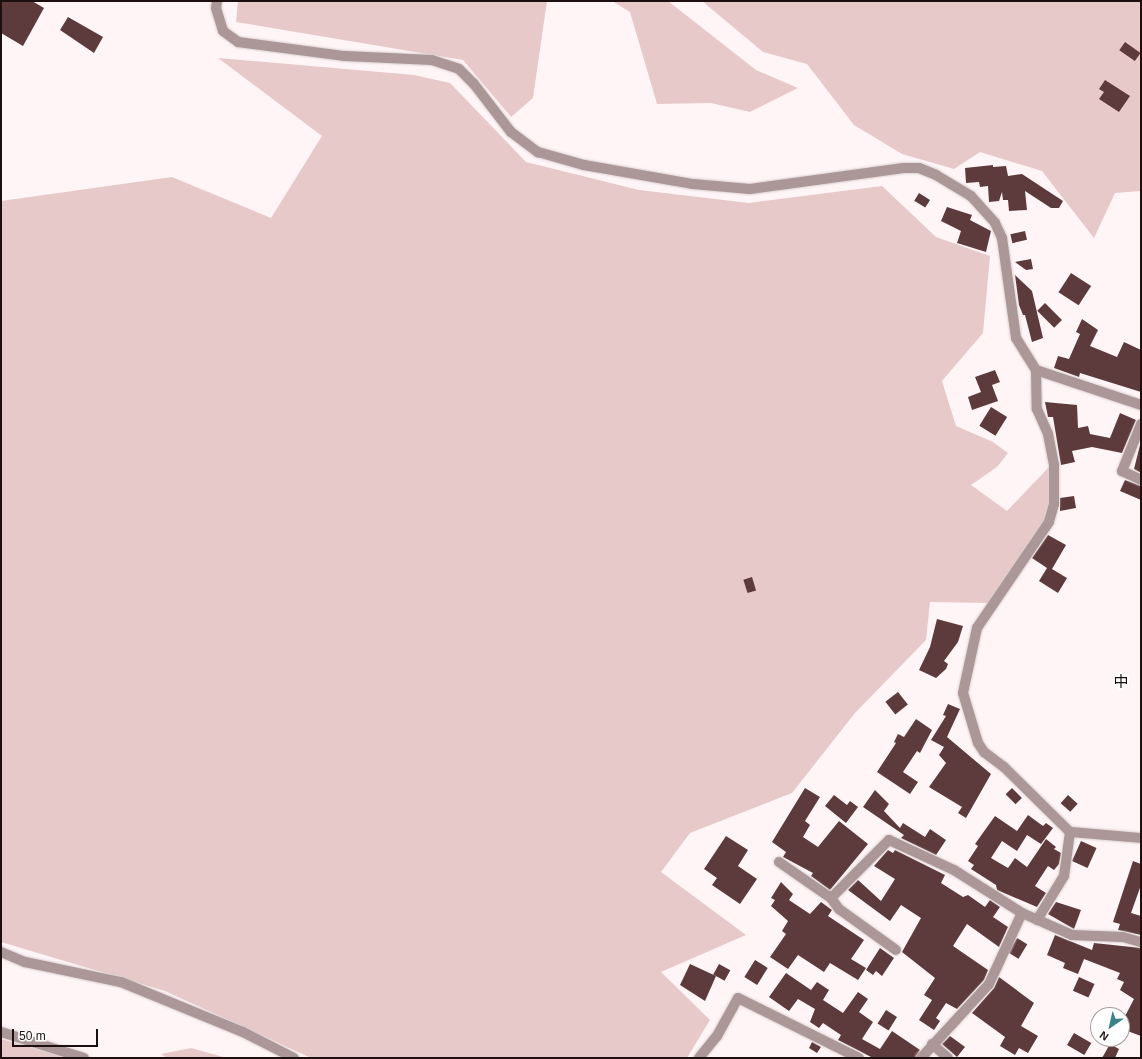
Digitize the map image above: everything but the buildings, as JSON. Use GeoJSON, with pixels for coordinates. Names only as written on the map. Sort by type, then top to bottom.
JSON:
{"type":"FeatureCollection","features":[{"type":"Feature","properties":{"kind":"street"},"geometry":{"type":"LineString","coordinates":[[218,1],[216,8],[223,31],[238,42],[345,56],[432,60],[459,69],[474,84],[511,132],[538,152],[584,165],[693,184],[750,189],[904,168],[919,168],[936,175],[971,196],[995,223],[1002,238],[1016,338],[1036,370],[1037,409],[1048,434],[1054,465],[1054,504],[1049,522],[976,628],[963,693],[978,743],[984,752],[1070,832],[1141,838]]}},
{"type":"Feature","properties":{"kind":"street"},"geometry":{"type":"LineString","coordinates":[[1036,370],[1141,405]]}},
{"type":"Feature","properties":{"kind":"street"},"geometry":{"type":"LineString","coordinates":[[1141,424],[1122,471],[1141,480]]}},
{"type":"Feature","properties":{"kind":"street"},"geometry":{"type":"LineString","coordinates":[[1037,920],[1064,876],[1070,832]]}},
{"type":"Feature","properties":{"kind":"street"},"geometry":{"type":"LineString","coordinates":[[830,898],[889,840],[954,870],[1022,913],[1037,920],[1072,934],[1124,937],[1141,942]]}},
{"type":"Feature","properties":{"kind":"street"},"geometry":{"type":"LineString","coordinates":[[779,862],[830,898],[839,909],[896,950]]}},
{"type":"Feature","properties":{"kind":"street"},"geometry":{"type":"LineString","coordinates":[[921,1058],[932,1044],[962,1016],[988,984],[1022,913]]}},
{"type":"Feature","properties":{"kind":"street"},"geometry":{"type":"LineString","coordinates":[[1,952],[25,962],[122,982],[244,1032],[294,1058]]}},
{"type":"Feature","properties":{"kind":"street"},"geometry":{"type":"LineString","coordinates":[[699,1058],[717,1036],[738,998],[859,1058]]}},
{"type":"Feature","properties":{"kind":"street"},"geometry":{"type":"LineString","coordinates":[[1,1032],[84,1058]]}},
{"type":"Feature","properties":{"kind":"street"},"geometry":{"type":"LineString","coordinates":[[932,1044],[948,1058]]}},
{"type":"Feature","properties":{"kind":"shaded area"},"geometry":{"type":"Polygon","coordinates":[[[238,1],[547,1],[533,98],[511,117],[463,60],[236,22],[238,1]]]}},
{"type":"Feature","properties":{"kind":"shaded area"},"geometry":{"type":"Polygon","coordinates":[[[612,1],[668,1],[756,70],[798,88],[750,112],[711,103],[657,104],[630,12],[612,1]]]}},
{"type":"Feature","properties":{"kind":"shaded area"},"geometry":{"type":"Polygon","coordinates":[[[702,1],[1141,1],[1141,191],[1115,193],[1094,238],[1042,171],[980,152],[954,169],[902,154],[854,125],[807,64],[763,52],[702,1]]]}},
{"type":"Feature","properties":{"kind":"shaded area"},"geometry":{"type":"Polygon","coordinates":[[[218,58],[414,75],[450,83],[526,162],[639,190],[749,203],[882,186],[936,237],[990,256],[983,333],[942,381],[956,426],[993,442],[1008,453],[997,467],[971,485],[1007,511],[1051,465],[1049,503],[1043,524],[988,603],[930,602],[926,640],[855,713],[792,793],[690,833],[661,872],[746,935],[661,972],[710,1020],[687,1058],[311,1058],[165,991],[1,942],[1,201],[172,177],[271,218],[322,136],[218,58]]]}},
{"type":"Feature","properties":{"kind":"shaded area"},"geometry":{"type":"Polygon","coordinates":[[[1,1039],[68,1058],[1,1058],[1,1039]]]}},
{"type":"Feature","properties":{"kind":"shaded area"},"geometry":{"type":"Polygon","coordinates":[[[191,1048],[227,1058],[167,1058],[161,1054],[191,1048]]]}},
{"type":"Feature","properties":{"kind":"district","name":"中"},"geometry":{"type":"Point","coordinates":[1121,682]}}]}
